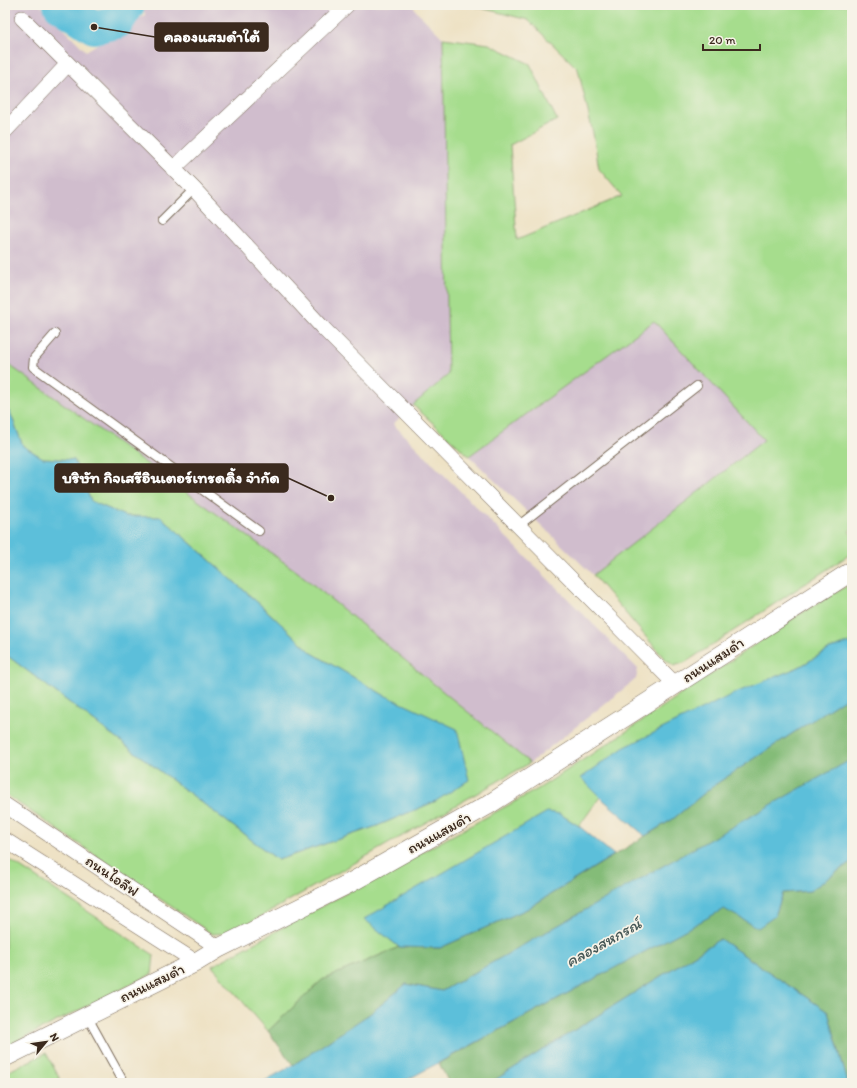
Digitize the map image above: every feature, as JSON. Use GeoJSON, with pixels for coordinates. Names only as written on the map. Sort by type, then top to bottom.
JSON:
{"type":"FeatureCollection","features":[{"type":"Feature","properties":{"kind":"street"},"geometry":{"type":"LineString","coordinates":[[174,168],[347,5]]}},
{"type":"Feature","properties":{"kind":"street"},"geometry":{"type":"LineString","coordinates":[[22,18],[194,188],[322,327],[675,684]]}},
{"type":"Feature","properties":{"kind":"street"},"geometry":{"type":"LineString","coordinates":[[5,131],[68,64]]}},
{"type":"Feature","properties":{"kind":"street","name":"ถนนแสมดำ"},"geometry":{"type":"LineString","coordinates":[[5,1057],[350,883],[488,805],[852,571]]}},
{"type":"Feature","properties":{"kind":"street","name":"ถนนไอลีฟ"},"geometry":{"type":"LineString","coordinates":[[5,805],[219,948]]}},
{"type":"Feature","properties":{"kind":"street","name":"ถนนไอลีฟ"},"geometry":{"type":"LineString","coordinates":[[5,840],[196,962]]}},
{"type":"Feature","properties":{"kind":"lane"},"geometry":{"type":"LineString","coordinates":[[162,221],[194,188]]}},
{"type":"Feature","properties":{"kind":"lane"},"geometry":{"type":"LineString","coordinates":[[55,334],[34,358],[33,367],[259,531]]}},
{"type":"Feature","properties":{"kind":"lane"},"geometry":{"type":"LineString","coordinates":[[518,526],[697,386]]}},
{"type":"Feature","properties":{"kind":"lane"},"geometry":{"type":"LineString","coordinates":[[86,1015],[124,1083]]}},
{"type":"Feature","properties":{"kind":"shaded area"},"geometry":{"type":"Polygon","coordinates":[[[23,5],[40,5],[86,51],[145,15],[143,5],[412,5],[443,38],[448,375],[393,424],[638,669],[636,679],[530,763],[299,573],[5,362],[5,9],[23,5]]]}},
{"type":"Feature","properties":{"kind":"shaded area"},"geometry":{"type":"Polygon","coordinates":[[[654,321],[764,440],[593,575],[469,456],[654,321]]]}},
{"type":"Feature","properties":{"kind":"green space"},"geometry":{"type":"Polygon","coordinates":[[[470,5],[852,5],[852,529],[849,531],[852,535],[852,553],[686,662],[674,666],[664,658],[593,575],[764,440],[654,321],[469,456],[413,405],[448,375],[443,38],[489,44],[530,64],[557,120],[510,145],[517,240],[622,196],[599,169],[593,133],[578,69],[528,20],[470,5]]]}},
{"type":"Feature","properties":{"kind":"green space"},"geometry":{"type":"Polygon","coordinates":[[[5,362],[299,573],[530,763],[232,933],[212,934],[5,794],[5,654],[278,860],[377,826],[436,801],[382,694],[312,653],[265,609],[161,517],[125,516],[91,501],[74,460],[43,458],[23,446],[10,412],[5,410],[5,362]]]}},
{"type":"Feature","properties":{"kind":"green space"},"geometry":{"type":"Polygon","coordinates":[[[852,583],[852,642],[830,649],[799,667],[582,778],[600,797],[579,826],[560,814],[365,919],[399,947],[322,980],[268,1031],[212,966],[538,789],[800,614],[852,583]]]}},
{"type":"Feature","properties":{"kind":"green space"},"geometry":{"type":"Polygon","coordinates":[[[852,694],[851,760],[442,991],[406,984],[371,1013],[293,1065],[268,1031],[322,980],[399,947],[440,948],[527,909],[673,819],[713,786],[852,694]]]}},
{"type":"Feature","properties":{"kind":"green space"},"geometry":{"type":"Polygon","coordinates":[[[5,857],[154,955],[152,974],[5,1047],[5,857]]]}},
{"type":"Feature","properties":{"kind":"green space"},"geometry":{"type":"Polygon","coordinates":[[[852,861],[852,1083],[848,1083],[828,1012],[720,939],[490,1083],[449,1083],[439,1063],[725,908],[775,916],[783,893],[810,891],[852,861]]]}},
{"type":"Feature","properties":{"kind":"green space"},"geometry":{"type":"Polygon","coordinates":[[[46,1053],[62,1083],[5,1083],[5,1073],[46,1053]]]}},
{"type":"Feature","properties":{"kind":"water"},"geometry":{"type":"Polygon","coordinates":[[[5,410],[10,412],[23,446],[43,458],[74,460],[91,501],[125,516],[161,517],[265,609],[312,653],[382,694],[457,729],[469,780],[436,801],[377,826],[278,860],[5,654],[5,410]]]}},
{"type":"Feature","properties":{"kind":"water"},"geometry":{"type":"Polygon","coordinates":[[[852,642],[852,694],[713,786],[673,819],[645,836],[600,797],[581,778],[623,748],[735,693],[799,667],[830,649],[852,642]]]}},
{"type":"Feature","properties":{"kind":"water","name":"คลองสหกรณ์"},"geometry":{"type":"Polygon","coordinates":[[[852,759],[852,861],[810,891],[783,893],[775,916],[758,928],[724,909],[401,1083],[261,1083],[293,1065],[371,1013],[406,984],[442,991],[852,759]]]}},
{"type":"Feature","properties":{"kind":"water"},"geometry":{"type":"Polygon","coordinates":[[[547,812],[560,814],[579,826],[614,855],[527,909],[440,948],[399,947],[364,919],[547,812]]]}},
{"type":"Feature","properties":{"kind":"water"},"geometry":{"type":"Polygon","coordinates":[[[720,939],[828,1012],[848,1083],[490,1083],[720,939]]]}},
{"type":"Feature","properties":{"kind":"waterway"},"geometry":{"type":"LineString","coordinates":[[60,5],[94,27],[117,22],[128,5]]}},
{"type":"Feature","properties":{"kind":"place","name":"คลองแสมดำใต้"},"geometry":{"type":"Point","coordinates":[94,27]}},
{"type":"Feature","properties":{"kind":"place","name":"บริษัท กิจเสรีอินเตอร์เทรดดิ้ง จำกัด"},"geometry":{"type":"Point","coordinates":[331,498]}}]}
